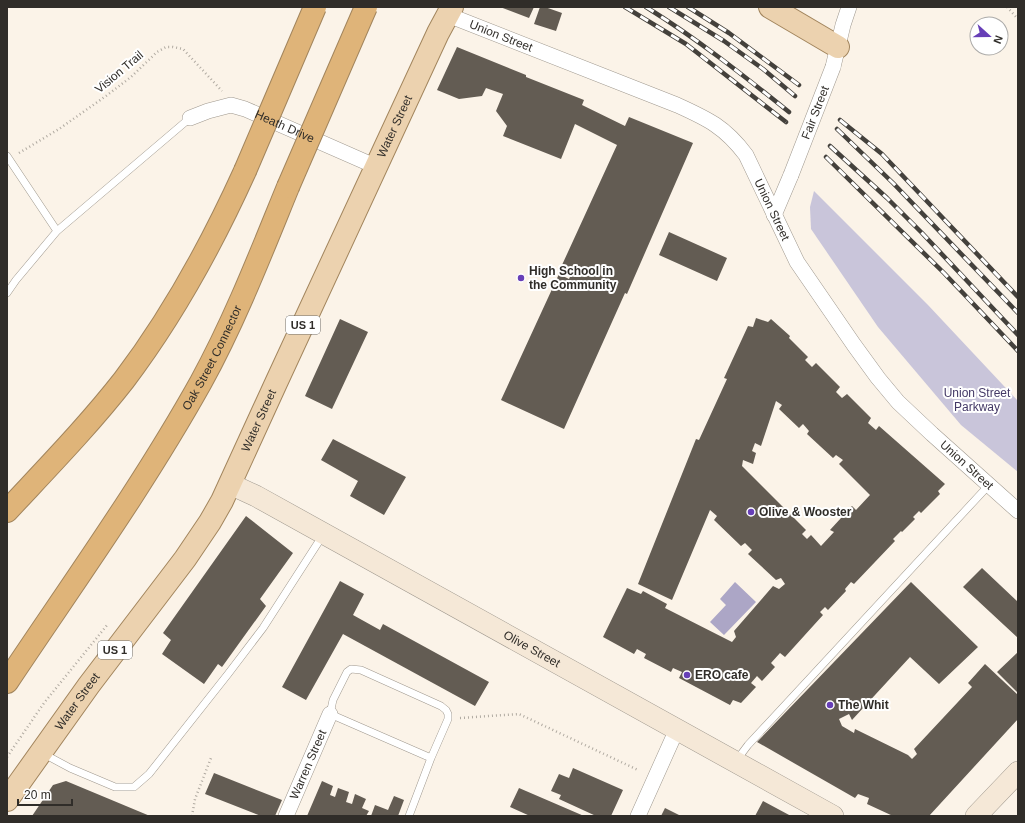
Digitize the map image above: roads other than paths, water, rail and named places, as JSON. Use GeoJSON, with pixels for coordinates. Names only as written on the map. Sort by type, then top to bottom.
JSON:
{"type":"FeatureCollection","features":[{"type":"Feature","properties":{"kind":"highway"},"geometry":{"type":"LineString","coordinates":[[7,511],[80,432],[123,381],[143,354],[193,276],[222,221],[245,171],[315,7]]}},
{"type":"Feature","properties":{"kind":"highway","name":"Oak Street Connector"},"geometry":{"type":"LineString","coordinates":[[7,682],[114,523],[165,444],[218,350],[243,297],[288,187],[366,7]]}},
{"type":"Feature","properties":{"kind":"main road"},"geometry":{"type":"LineString","coordinates":[[770,7],[836,57]]}},
{"type":"Feature","properties":{"kind":"main road","name":"Water Street"},"geometry":{"type":"LineString","coordinates":[[7,800],[94,678],[185,559],[210,522],[230,484],[450,11]]}},
{"type":"Feature","properties":{"kind":"street","name":"Fair Street"},"geometry":{"type":"LineString","coordinates":[[774,215],[791,175],[836,57],[849,7]]}},
{"type":"Feature","properties":{"kind":"street","name":"Union Street"},"geometry":{"type":"LineString","coordinates":[[450,11],[677,105],[714,123],[730,137],[746,155],[797,262],[878,378],[904,407],[1018,511]]}},
{"type":"Feature","properties":{"kind":"street","name":"Heath Drive"},"geometry":{"type":"LineString","coordinates":[[190,118],[208,110],[231,105],[245,109],[377,167]]}},
{"type":"Feature","properties":{"kind":"street","name":"Olive Street"},"geometry":{"type":"LineString","coordinates":[[230,484],[256,496],[833,816]]}},
{"type":"Feature","properties":{"kind":"street","name":"Warren Street"},"geometry":{"type":"LineString","coordinates":[[286,816],[330,714]]}},
{"type":"Feature","properties":{"kind":"street"},"geometry":{"type":"LineString","coordinates":[[638,816],[677,729]]}},
{"type":"Feature","properties":{"kind":"street"},"geometry":{"type":"LineString","coordinates":[[976,816],[1018,772]]}},
{"type":"Feature","properties":{"kind":"lane"},"geometry":{"type":"LineString","coordinates":[[7,294],[16,280],[57,231],[190,118]]}},
{"type":"Feature","properties":{"kind":"lane"},"geometry":{"type":"LineString","coordinates":[[8,157],[57,231]]}},
{"type":"Feature","properties":{"kind":"lane"},"geometry":{"type":"LineString","coordinates":[[736,762],[748,745],[989,485]]}},
{"type":"Feature","properties":{"kind":"lane"},"geometry":{"type":"LineString","coordinates":[[40,752],[70,768],[115,786],[134,788],[149,774],[263,628],[324,534]]}},
{"type":"Feature","properties":{"kind":"lane"},"geometry":{"type":"LineString","coordinates":[[409,816],[431,758],[448,719],[448,714],[441,706],[361,670],[351,669],[344,676],[333,700],[330,714],[431,758]]}},
{"type":"Feature","properties":{"kind":"railway"},"geometry":{"type":"LineString","coordinates":[[625,7],[686,44],[786,122]]}},
{"type":"Feature","properties":{"kind":"railway"},"geometry":{"type":"LineString","coordinates":[[646,7],[701,44],[789,112]]}},
{"type":"Feature","properties":{"kind":"railway"},"geometry":{"type":"LineString","coordinates":[[669,7],[724,41],[763,69],[795,96]]}},
{"type":"Feature","properties":{"kind":"railway"},"geometry":{"type":"LineString","coordinates":[[688,7],[729,33],[799,85]]}},
{"type":"Feature","properties":{"kind":"railway"},"geometry":{"type":"LineString","coordinates":[[840,120],[882,154],[1018,297]]}},
{"type":"Feature","properties":{"kind":"railway"},"geometry":{"type":"LineString","coordinates":[[837,129],[893,183],[1018,313]]}},
{"type":"Feature","properties":{"kind":"railway"},"geometry":{"type":"LineString","coordinates":[[830,146],[887,198],[922,233],[1018,335]]}},
{"type":"Feature","properties":{"kind":"railway"},"geometry":{"type":"LineString","coordinates":[[826,157],[944,273],[1018,351]]}},
{"type":"Feature","properties":{"kind":"place","name":"High School in the Community"},"geometry":{"type":"Point","coordinates":[521,278]}},
{"type":"Feature","properties":{"kind":"place","name":"Olive & Wooster"},"geometry":{"type":"Point","coordinates":[751,512]}},
{"type":"Feature","properties":{"kind":"place","name":"ERO cafe"},"geometry":{"type":"Point","coordinates":[687,675]}},
{"type":"Feature","properties":{"kind":"place","name":"The Whit"},"geometry":{"type":"Point","coordinates":[830,705]}},
{"type":"Feature","properties":{"kind":"park label","name":"Union Street Parkway"},"geometry":{"type":"Point","coordinates":[977,400]}}]}
